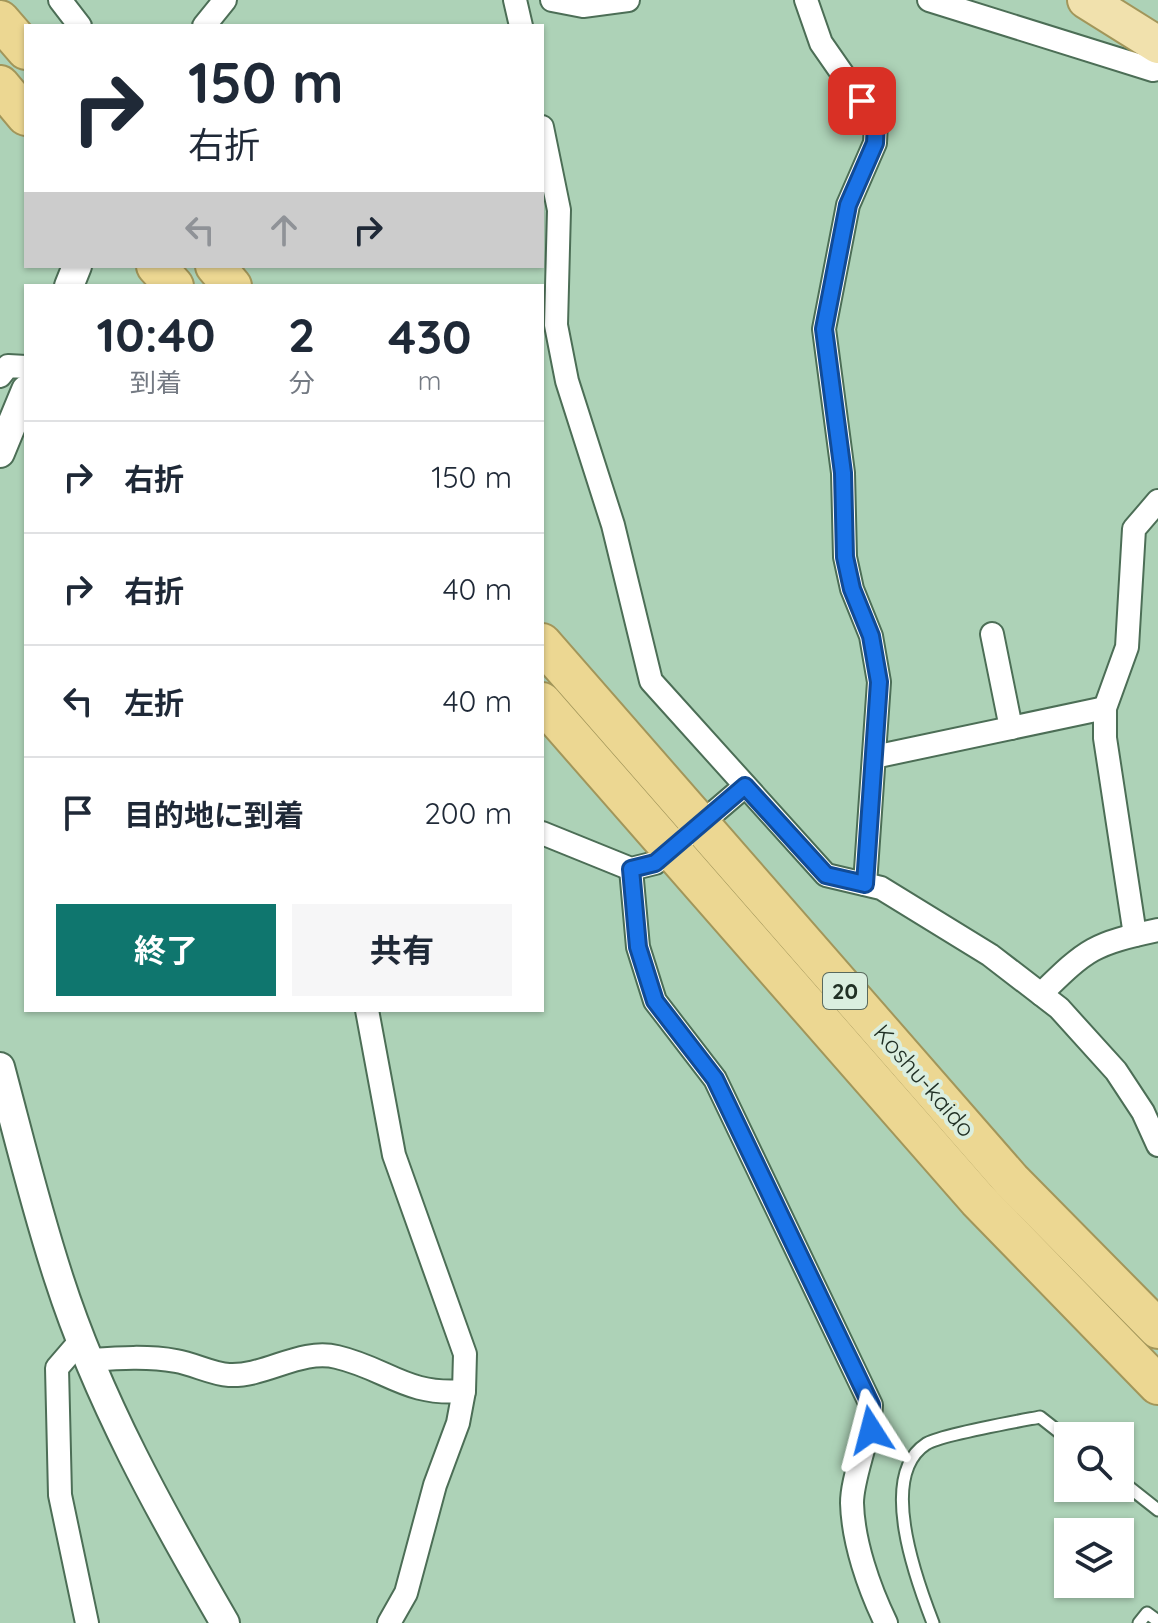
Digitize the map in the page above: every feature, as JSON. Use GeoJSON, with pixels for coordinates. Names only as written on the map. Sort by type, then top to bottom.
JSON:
{"type":"FeatureCollection","features":[{"type":"Feature","properties":{"kind":"highway"},"geometry":{"type":"LineString","coordinates":[[0,20],[24,48]]}},
{"type":"Feature","properties":{"kind":"highway"},"geometry":{"type":"LineString","coordinates":[[0,85],[24,114]]}},
{"type":"Feature","properties":{"kind":"highway"},"geometry":{"type":"LineString","coordinates":[[158,268],[172,284]]}},
{"type":"Feature","properties":{"kind":"highway"},"geometry":{"type":"LineString","coordinates":[[217,268],[230,284]]}},
{"type":"Feature","properties":{"kind":"highway","name":"Koshu-kaido"},"geometry":{"type":"LineString","coordinates":[[544,645],[1011,1180],[1158,1329]]}},
{"type":"Feature","properties":{"kind":"highway","name":"Koshu-kaido"},"geometry":{"type":"LineString","coordinates":[[544,704],[978,1200],[1158,1385]]}},
{"type":"Feature","properties":{"kind":"main road"},"geometry":{"type":"LineString","coordinates":[[1086,0],[1158,45]]}},
{"type":"Feature","properties":{"kind":"street"},"geometry":{"type":"LineString","coordinates":[[60,0],[78,24]]}},
{"type":"Feature","properties":{"kind":"street"},"geometry":{"type":"LineString","coordinates":[[206,24],[225,0]]}},
{"type":"Feature","properties":{"kind":"street"},"geometry":{"type":"LineString","coordinates":[[515,0],[521,24]]}},
{"type":"Feature","properties":{"kind":"street"},"geometry":{"type":"LineString","coordinates":[[552,0],[583,6],[628,0]]}},
{"type":"Feature","properties":{"kind":"street"},"geometry":{"type":"LineString","coordinates":[[806,0],[821,43],[876,122],[875,143],[848,205],[824,329],[843,473],[845,557],[852,589],[871,636],[879,682],[865,884]]}},
{"type":"Feature","properties":{"kind":"street"},"geometry":{"type":"LineString","coordinates":[[929,0],[1158,69]]}},
{"type":"Feature","properties":{"kind":"street"},"geometry":{"type":"LineString","coordinates":[[544,137],[559,210],[556,325],[567,381],[613,525],[651,681],[826,875],[881,888],[932,918],[1059,1008],[1116,1071],[1143,1112],[1158,1145]]}},
{"type":"Feature","properties":{"kind":"street"},"geometry":{"type":"LineString","coordinates":[[0,376],[8,366],[24,367]]}},
{"type":"Feature","properties":{"kind":"street"},"geometry":{"type":"LineString","coordinates":[[0,453],[24,395]]}},
{"type":"Feature","properties":{"kind":"street"},"geometry":{"type":"LineString","coordinates":[[1135,935],[1105,738],[1105,708],[1127,647],[1134,529],[1158,501]]}},
{"type":"Feature","properties":{"kind":"street"},"geometry":{"type":"LineString","coordinates":[[992,634],[1011,728]]}},
{"type":"Feature","properties":{"kind":"street"},"geometry":{"type":"LineString","coordinates":[[874,757],[1105,708]]}},
{"type":"Feature","properties":{"kind":"street"},"geometry":{"type":"LineString","coordinates":[[544,834],[631,869],[655,863],[745,786]]}},
{"type":"Feature","properties":{"kind":"street"},"geometry":{"type":"LineString","coordinates":[[631,869],[638,947],[655,1001],[715,1079],[871,1405],[871,1430],[852,1501],[870,1584],[886,1623]]}},
{"type":"Feature","properties":{"kind":"street"},"geometry":{"type":"LineString","coordinates":[[1041,994],[1083,953],[1108,940],[1158,930]]}},
{"type":"Feature","properties":{"kind":"street"},"geometry":{"type":"LineString","coordinates":[[367,1012],[394,1155],[465,1354],[464,1391],[458,1423],[435,1485],[415,1568],[389,1623]]}},
{"type":"Feature","properties":{"kind":"street"},"geometry":{"type":"LineString","coordinates":[[0,1067],[59,1279],[86,1350],[125,1442],[225,1623]]}},
{"type":"Feature","properties":{"kind":"street"},"geometry":{"type":"LineString","coordinates":[[87,1623],[60,1495],[57,1368],[86,1350],[124,1358],[175,1361],[230,1375],[319,1355],[337,1357],[413,1389],[438,1393],[464,1391]]}},
{"type":"Feature","properties":{"kind":"lane"},"geometry":{"type":"LineString","coordinates":[[933,1623],[911,1564],[901,1503],[912,1460],[927,1443],[1040,1417],[1054,1428]]}},
{"type":"Feature","properties":{"kind":"lane"},"geometry":{"type":"LineString","coordinates":[[1134,1491],[1158,1510]]}},
{"type":"Feature","properties":{"kind":"lane"},"geometry":{"type":"LineString","coordinates":[[1139,1623],[1147,1613],[1158,1621]]}},
{"type":"Feature","properties":{"kind":"route"},"geometry":{"type":"LineString","coordinates":[[862,101],[876,122],[875,143],[848,205],[824,329],[843,473],[845,557],[852,589],[871,636],[879,682],[865,884],[826,875],[745,786],[655,863],[631,869],[638,947],[655,1001],[715,1079],[871,1405],[871,1430]]}}]}
